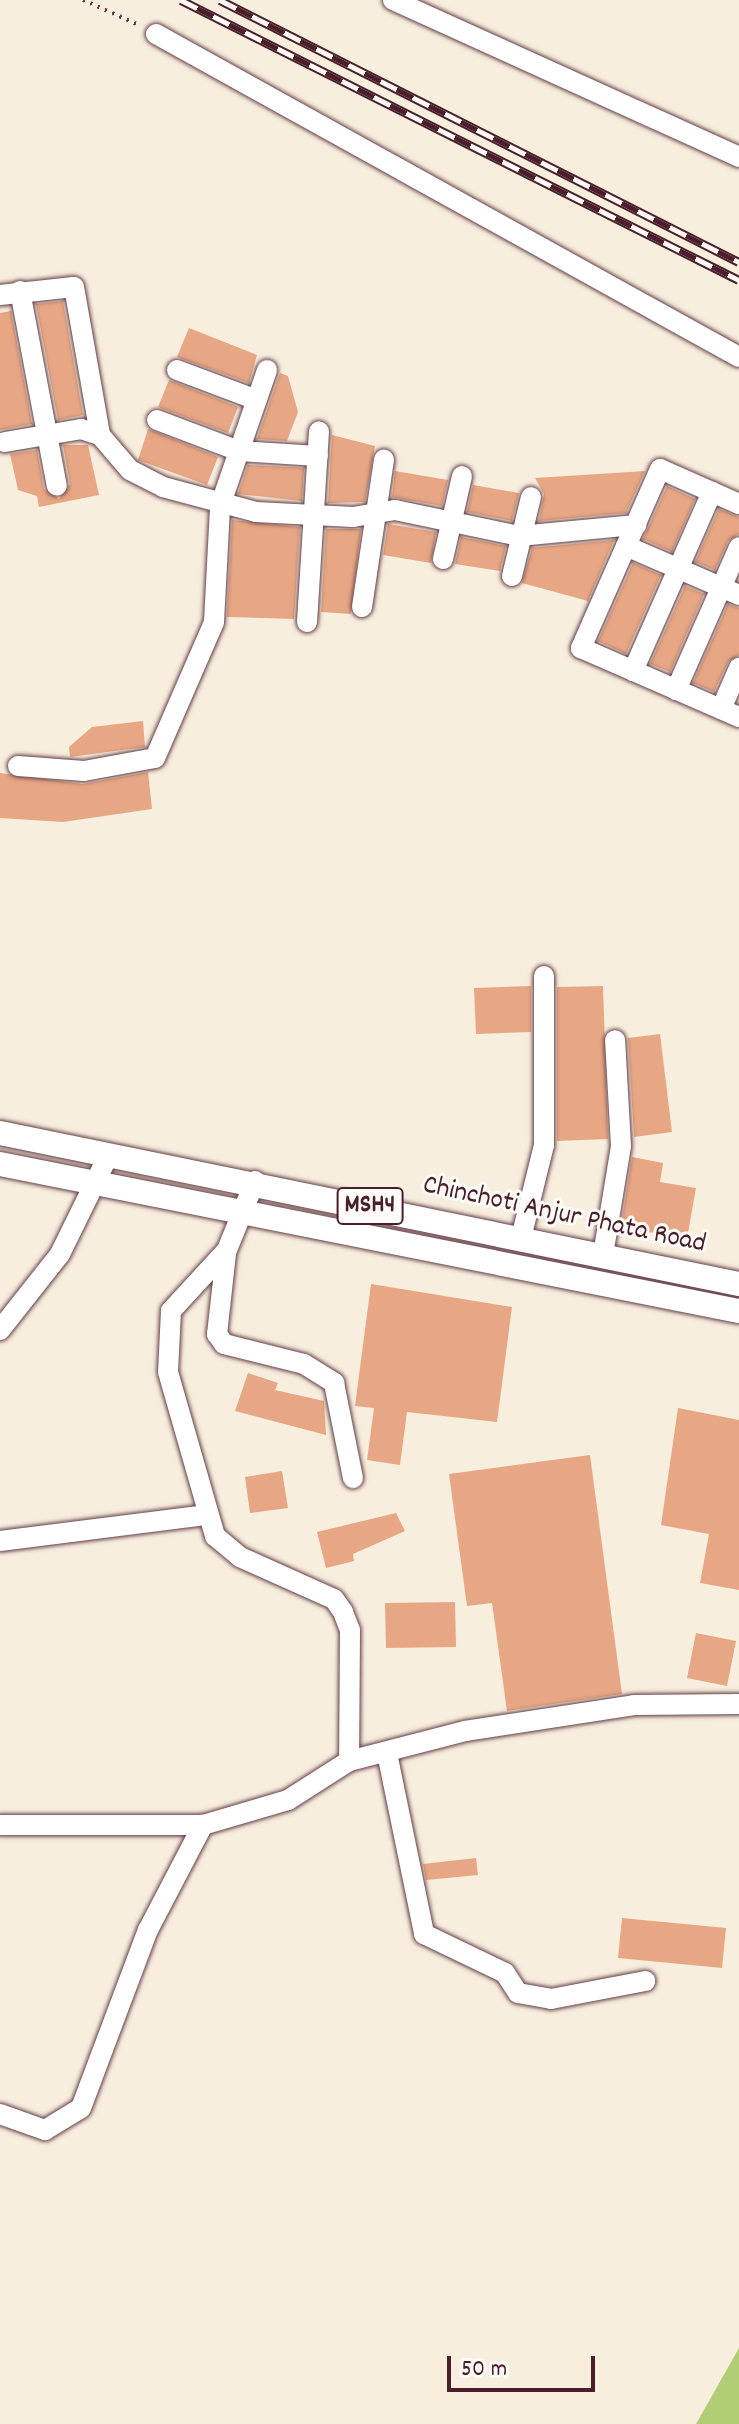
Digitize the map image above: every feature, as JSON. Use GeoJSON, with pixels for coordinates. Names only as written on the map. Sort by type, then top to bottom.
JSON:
{"type":"FeatureCollection","features":[{"type":"Feature","properties":{"kind":"main road","name":"Chinchoti Anjur Phata Road"},"geometry":{"type":"LineString","coordinates":[[0,1133],[255,1181],[739,1284]]}},
{"type":"Feature","properties":{"kind":"main road","name":"Chinchoti Anjur Phata Road"},"geometry":{"type":"LineString","coordinates":[[0,1164],[739,1311]]}},
{"type":"Feature","properties":{"kind":"street"},"geometry":{"type":"LineString","coordinates":[[393,0],[739,157]]}},
{"type":"Feature","properties":{"kind":"street"},"geometry":{"type":"LineString","coordinates":[[156,34],[739,357]]}},
{"type":"Feature","properties":{"kind":"street"},"geometry":{"type":"LineString","coordinates":[[57,486],[50,431],[10,293],[74,287],[100,435],[130,470],[220,506],[315,515],[378,512],[526,536],[636,525]]}},
{"type":"Feature","properties":{"kind":"street"},"geometry":{"type":"LineString","coordinates":[[177,370],[257,400]]}},
{"type":"Feature","properties":{"kind":"street"},"geometry":{"type":"LineString","coordinates":[[18,766],[84,771],[155,758],[214,622],[220,506],[267,370]]}},
{"type":"Feature","properties":{"kind":"street"},"geometry":{"type":"LineString","coordinates":[[157,420],[239,451],[318,456]]}},
{"type":"Feature","properties":{"kind":"street"},"geometry":{"type":"LineString","coordinates":[[5,442],[50,431],[100,435]]}},
{"type":"Feature","properties":{"kind":"street"},"geometry":{"type":"LineString","coordinates":[[307,622],[319,431]]}},
{"type":"Feature","properties":{"kind":"street"},"geometry":{"type":"LineString","coordinates":[[362,607],[384,460]]}},
{"type":"Feature","properties":{"kind":"street"},"geometry":{"type":"LineString","coordinates":[[739,504],[660,469],[581,648],[730,713],[739,668]]}},
{"type":"Feature","properties":{"kind":"street"},"geometry":{"type":"LineString","coordinates":[[443,559],[462,476]]}},
{"type":"Feature","properties":{"kind":"street"},"geometry":{"type":"LineString","coordinates":[[633,671],[712,492]]}},
{"type":"Feature","properties":{"kind":"street"},"geometry":{"type":"LineString","coordinates":[[512,576],[526,536],[531,497]]}},
{"type":"Feature","properties":{"kind":"street"},"geometry":{"type":"LineString","coordinates":[[626,546],[730,591]]}},
{"type":"Feature","properties":{"kind":"street"},"geometry":{"type":"LineString","coordinates":[[676,690],[730,591],[739,547]]}},
{"type":"Feature","properties":{"kind":"street"},"geometry":{"type":"LineString","coordinates":[[521,1238],[544,1145],[544,976]]}},
{"type":"Feature","properties":{"kind":"street"},"geometry":{"type":"LineString","coordinates":[[603,1255],[621,1146],[615,1040]]}},
{"type":"Feature","properties":{"kind":"street"},"geometry":{"type":"LineString","coordinates":[[0,1330],[31,1298],[98,1183],[109,1154]]}},
{"type":"Feature","properties":{"kind":"street"},"geometry":{"type":"LineString","coordinates":[[255,1181],[227,1250],[217,1334],[224,1344],[304,1364],[334,1383],[353,1478]]}},
{"type":"Feature","properties":{"kind":"street"},"geometry":{"type":"LineString","coordinates":[[227,1250],[171,1311],[166,1328],[168,1372],[205,1515],[227,1548],[334,1599],[343,1612],[350,1630],[349,1761]]}},
{"type":"Feature","properties":{"kind":"street"},"geometry":{"type":"LineString","coordinates":[[0,1541],[205,1515]]}},
{"type":"Feature","properties":{"kind":"street"},"geometry":{"type":"LineString","coordinates":[[0,1825],[203,1825],[288,1800],[349,1761],[551,1716],[634,1705],[739,1704]]}},
{"type":"Feature","properties":{"kind":"street"},"geometry":{"type":"LineString","coordinates":[[387,1753],[424,1934],[505,1973],[518,1993],[551,1999],[645,1981]]}},
{"type":"Feature","properties":{"kind":"street"},"geometry":{"type":"LineString","coordinates":[[0,2114],[45,2130],[81,2108],[148,1930],[203,1825]]}},
{"type":"Feature","properties":{"kind":"path"},"geometry":{"type":"LineString","coordinates":[[83,0],[156,34]]}},
{"type":"Feature","properties":{"kind":"green space"},"geometry":{"type":"Polygon","coordinates":[[[739,2348],[739,2424],[696,2424],[739,2348]]]}},
{"type":"Feature","properties":{"kind":"building"},"geometry":{"type":"Polygon","coordinates":[[[63,301],[83,415],[58,420],[36,304],[63,301]]]}},
{"type":"Feature","properties":{"kind":"building"},"geometry":{"type":"Polygon","coordinates":[[[11,311],[32,424],[0,430],[0,313],[11,311]]]}},
{"type":"Feature","properties":{"kind":"building"},"geometry":{"type":"Polygon","coordinates":[[[189,328],[257,355],[249,383],[177,357],[189,328]]]}},
{"type":"Feature","properties":{"kind":"building"},"geometry":{"type":"Polygon","coordinates":[[[280,373],[288,376],[298,412],[287,441],[257,439],[280,373]]]}},
{"type":"Feature","properties":{"kind":"building"},"geometry":{"type":"Polygon","coordinates":[[[169,380],[238,407],[228,433],[158,407],[169,380]]]}},
{"type":"Feature","properties":{"kind":"building"},"geometry":{"type":"Polygon","coordinates":[[[148,429],[218,457],[207,485],[138,460],[148,429]]]}},
{"type":"Feature","properties":{"kind":"building"},"geometry":{"type":"Polygon","coordinates":[[[332,435],[375,446],[365,502],[328,503],[332,435]]]}},
{"type":"Feature","properties":{"kind":"building"},"geometry":{"type":"Polygon","coordinates":[[[63,445],[88,445],[99,495],[39,507],[37,496],[18,490],[10,454],[37,450],[44,489],[59,499],[70,484],[63,445]]]}},
{"type":"Feature","properties":{"kind":"building"},"geometry":{"type":"Polygon","coordinates":[[[248,465],[304,468],[302,501],[238,494],[248,465]]]}},
{"type":"Feature","properties":{"kind":"building"},"geometry":{"type":"Polygon","coordinates":[[[395,471],[448,480],[442,506],[392,497],[395,471]]]}},
{"type":"Feature","properties":{"kind":"building"},"geometry":{"type":"Polygon","coordinates":[[[645,471],[626,513],[539,521],[544,494],[535,478],[645,471]]]}},
{"type":"Feature","properties":{"kind":"building"},"geometry":{"type":"Polygon","coordinates":[[[473,485],[519,493],[512,521],[467,512],[473,485]]]}},
{"type":"Feature","properties":{"kind":"building"},"geometry":{"type":"Polygon","coordinates":[[[667,486],[695,499],[672,552],[643,539],[667,486]]]}},
{"type":"Feature","properties":{"kind":"building"},"geometry":{"type":"Polygon","coordinates":[[[719,509],[739,517],[739,534],[728,541],[715,570],[695,562],[719,509]]]}},
{"type":"Feature","properties":{"kind":"building"},"geometry":{"type":"Polygon","coordinates":[[[232,520],[300,527],[294,619],[227,617],[232,520]]]}},
{"type":"Feature","properties":{"kind":"building"},"geometry":{"type":"Polygon","coordinates":[[[388,524],[436,532],[431,563],[383,555],[388,524]]]}},
{"type":"Feature","properties":{"kind":"building"},"geometry":{"type":"Polygon","coordinates":[[[326,529],[361,529],[351,614],[321,612],[326,529]]]}},
{"type":"Feature","properties":{"kind":"building"},"geometry":{"type":"Polygon","coordinates":[[[461,537],[506,546],[500,571],[455,564],[461,537]]]}},
{"type":"Feature","properties":{"kind":"building"},"geometry":{"type":"Polygon","coordinates":[[[614,540],[588,601],[522,583],[532,548],[614,540]]]}},
{"type":"Feature","properties":{"kind":"building"},"geometry":{"type":"Polygon","coordinates":[[[633,563],[661,575],[626,654],[598,641],[633,563]]]}},
{"type":"Feature","properties":{"kind":"building"},"geometry":{"type":"Polygon","coordinates":[[[685,586],[704,594],[670,672],[650,664],[685,586]]]}},
{"type":"Feature","properties":{"kind":"building"},"geometry":{"type":"Polygon","coordinates":[[[728,604],[739,608],[739,655],[728,662],[714,692],[693,683],[728,604]]]}},
{"type":"Feature","properties":{"kind":"building"},"geometry":{"type":"Polygon","coordinates":[[[143,721],[145,747],[70,757],[69,747],[92,727],[143,721]]]}},
{"type":"Feature","properties":{"kind":"building"},"geometry":{"type":"Polygon","coordinates":[[[148,772],[152,809],[63,822],[0,818],[0,773],[83,784],[148,772]]]}},
{"type":"Feature","properties":{"kind":"building"},"geometry":{"type":"Polygon","coordinates":[[[531,986],[531,1032],[476,1034],[474,988],[531,986]]]}},
{"type":"Feature","properties":{"kind":"building"},"geometry":{"type":"Polygon","coordinates":[[[603,986],[608,1139],[557,1141],[557,987],[603,986]]]}},
{"type":"Feature","properties":{"kind":"building"},"geometry":{"type":"Polygon","coordinates":[[[660,1034],[672,1132],[634,1137],[628,1038],[660,1034]]]}},
{"type":"Feature","properties":{"kind":"building"},"geometry":{"type":"Polygon","coordinates":[[[632,1157],[663,1163],[660,1182],[696,1188],[688,1233],[620,1232],[632,1157]]]}},
{"type":"Feature","properties":{"kind":"building"},"geometry":{"type":"Polygon","coordinates":[[[371,1284],[512,1307],[497,1422],[407,1412],[400,1465],[367,1460],[374,1408],[355,1406],[371,1284]]]}},
{"type":"Feature","properties":{"kind":"building"},"geometry":{"type":"Polygon","coordinates":[[[248,1373],[278,1383],[275,1390],[324,1401],[326,1435],[235,1411],[248,1373]]]}},
{"type":"Feature","properties":{"kind":"building"},"geometry":{"type":"Polygon","coordinates":[[[678,1408],[739,1420],[739,1590],[700,1583],[709,1534],[661,1525],[678,1408]]]}},
{"type":"Feature","properties":{"kind":"building"},"geometry":{"type":"Polygon","coordinates":[[[590,1455],[622,1694],[507,1711],[492,1603],[467,1606],[449,1474],[590,1455]]]}},
{"type":"Feature","properties":{"kind":"building"},"geometry":{"type":"Polygon","coordinates":[[[282,1471],[288,1508],[250,1513],[245,1477],[282,1471]]]}},
{"type":"Feature","properties":{"kind":"building"},"geometry":{"type":"Polygon","coordinates":[[[396,1513],[405,1531],[353,1554],[354,1561],[326,1568],[317,1532],[396,1513]]]}},
{"type":"Feature","properties":{"kind":"building"},"geometry":{"type":"Polygon","coordinates":[[[455,1602],[456,1647],[386,1648],[385,1603],[455,1602]]]}},
{"type":"Feature","properties":{"kind":"building"},"geometry":{"type":"Polygon","coordinates":[[[696,1633],[736,1641],[727,1686],[687,1678],[696,1633]]]}},
{"type":"Feature","properties":{"kind":"building"},"geometry":{"type":"Polygon","coordinates":[[[476,1858],[478,1875],[426,1880],[423,1864],[476,1858]]]}},
{"type":"Feature","properties":{"kind":"building"},"geometry":{"type":"Polygon","coordinates":[[[622,1918],[726,1928],[722,1968],[618,1958],[622,1918]]]}},
{"type":"Feature","properties":{"kind":"railway"},"geometry":{"type":"LineString","coordinates":[[181,0],[739,280]]}},
{"type":"Feature","properties":{"kind":"railway"},"geometry":{"type":"LineString","coordinates":[[220,0],[739,262]]}}]}
